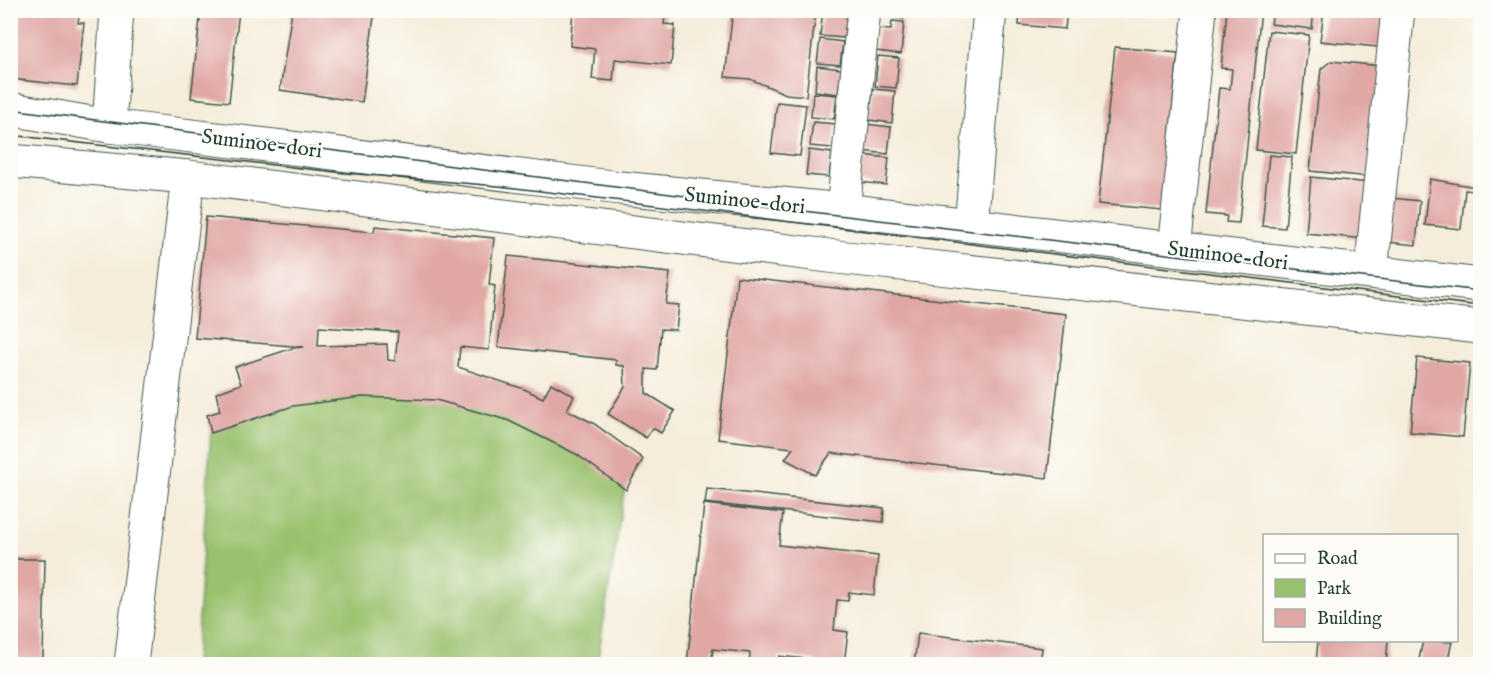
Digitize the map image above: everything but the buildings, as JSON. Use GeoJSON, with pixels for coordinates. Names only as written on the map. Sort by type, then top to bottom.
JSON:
{"type":"FeatureCollection","features":[{"type":"Feature","properties":{"kind":"main road"},"geometry":{"type":"LineString","coordinates":[[109,126],[117,10]]}},
{"type":"Feature","properties":{"kind":"main road"},"geometry":{"type":"LineString","coordinates":[[843,210],[864,10]]}},
{"type":"Feature","properties":{"kind":"main road"},"geometry":{"type":"LineString","coordinates":[[971,225],[990,10]]}},
{"type":"Feature","properties":{"kind":"main road"},"geometry":{"type":"LineString","coordinates":[[1174,249],[1200,10]]}},
{"type":"Feature","properties":{"kind":"main road"},"geometry":{"type":"LineString","coordinates":[[1371,272],[1398,10]]}},
{"type":"Feature","properties":{"kind":"main road","name":"Suminoe-dori"},"geometry":{"type":"LineString","coordinates":[[10,109],[109,126],[620,188],[843,210],[1480,285]]}},
{"type":"Feature","properties":{"kind":"main road","name":"Suminoe-dori"},"geometry":{"type":"LineString","coordinates":[[10,161],[188,177],[825,256],[1480,327]]}},
{"type":"Feature","properties":{"kind":"main road"},"geometry":{"type":"LineString","coordinates":[[131,664],[188,177]]}},
{"type":"Feature","properties":{"kind":"green space"},"geometry":{"type":"Polygon","coordinates":[[[363,395],[437,397],[507,418],[556,440],[625,487],[597,664],[195,664],[211,430],[294,404],[363,395]]]}},
{"type":"Feature","properties":{"kind":"tram line"},"geometry":{"type":"LineString","coordinates":[[10,109],[803,211],[1480,291]]}},
{"type":"Feature","properties":{"kind":"tram line"},"geometry":{"type":"LineString","coordinates":[[10,135],[345,173],[498,186],[1480,306]]}}]}
